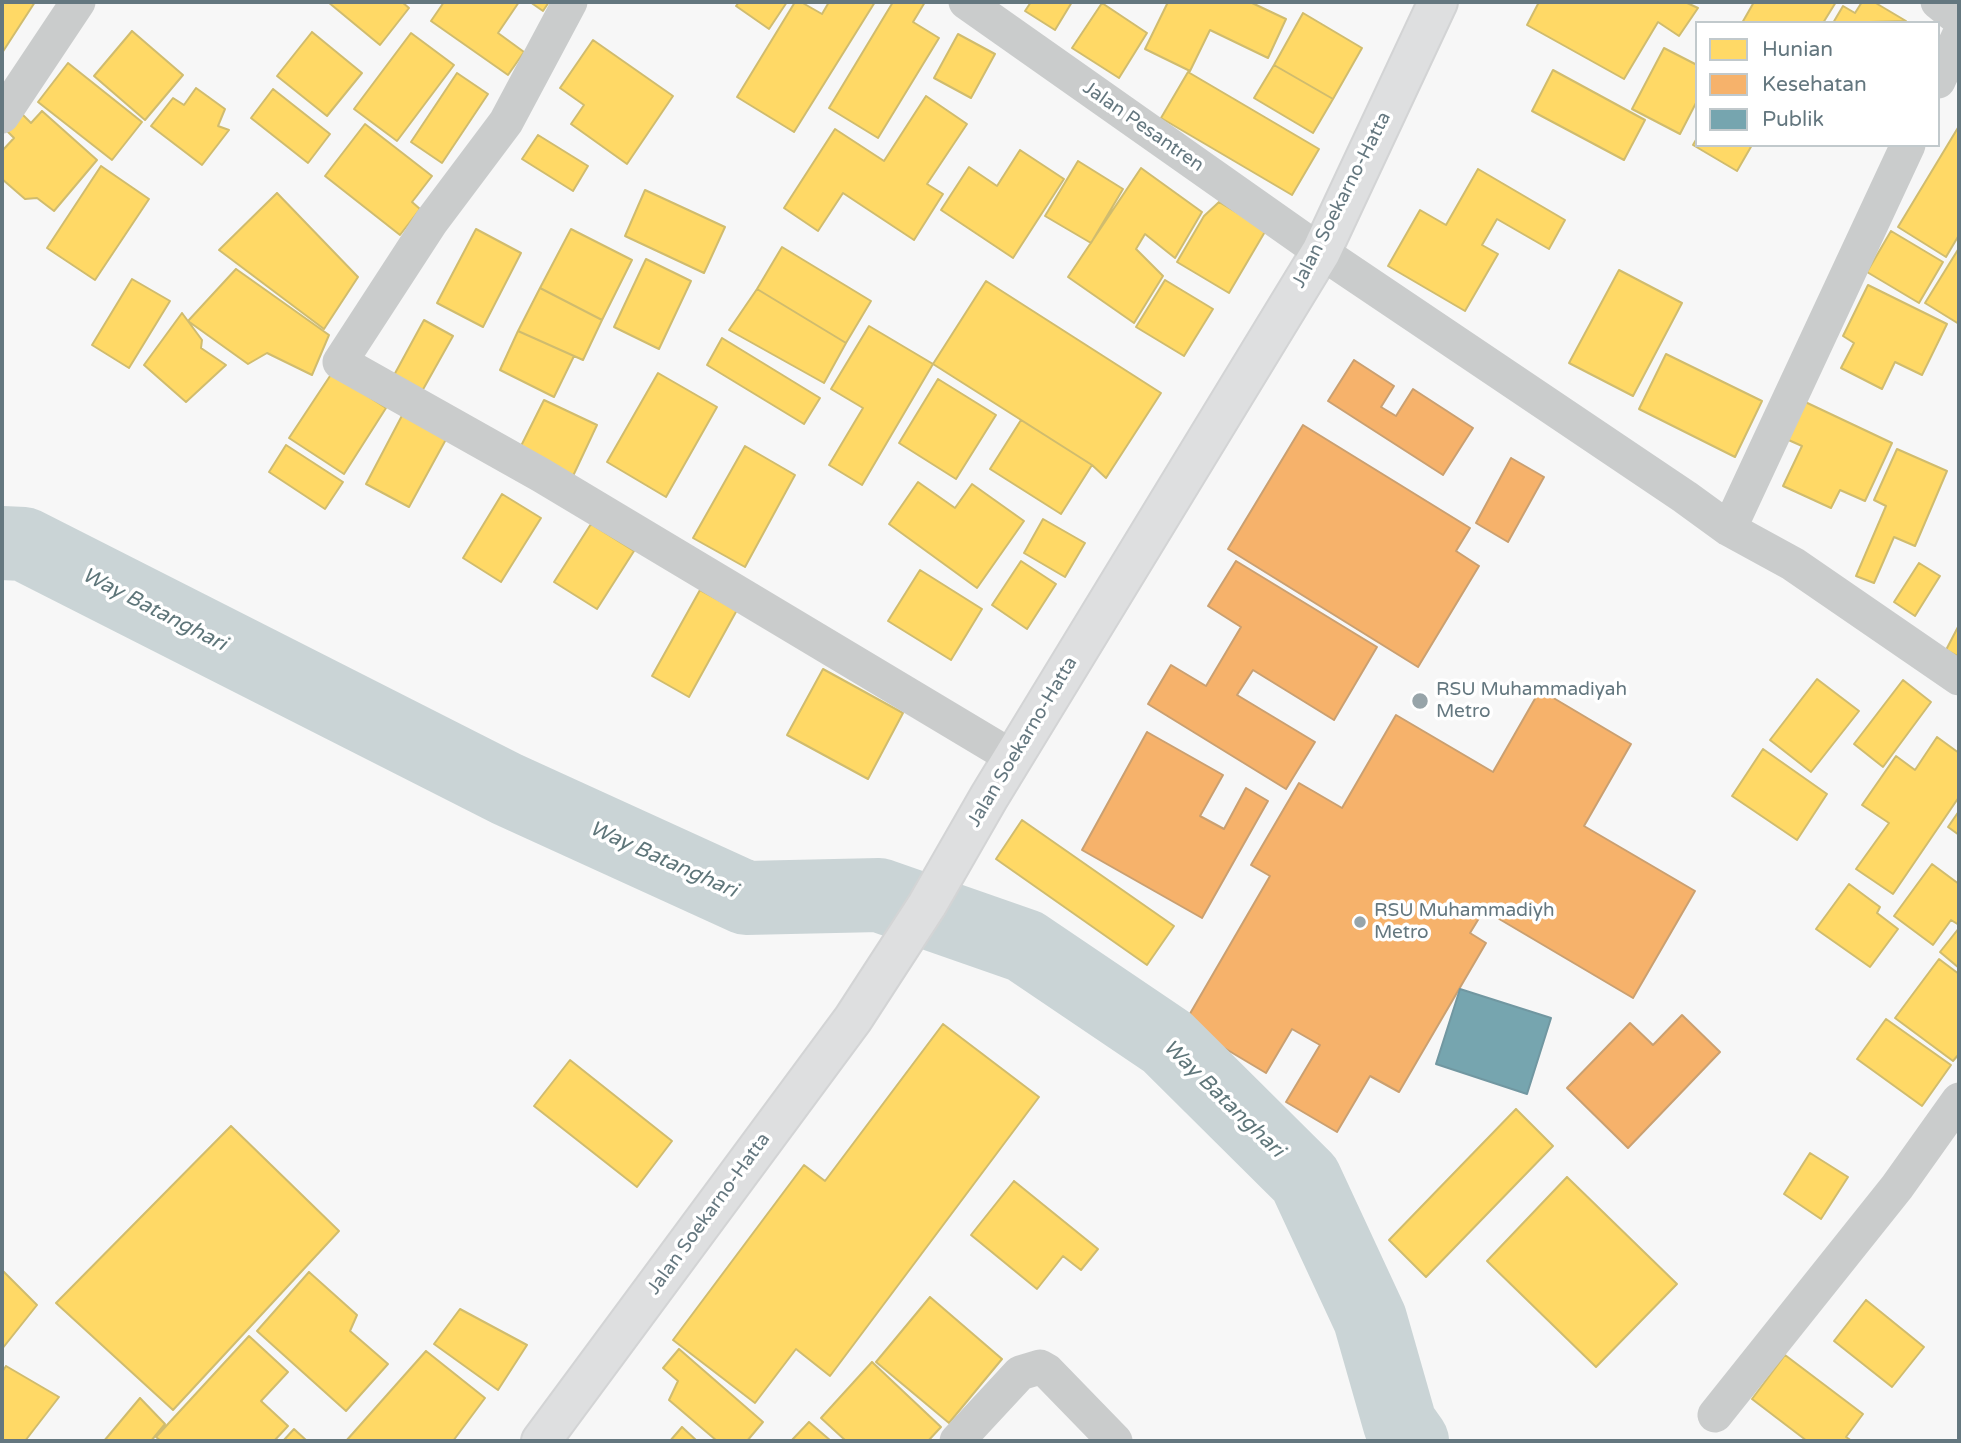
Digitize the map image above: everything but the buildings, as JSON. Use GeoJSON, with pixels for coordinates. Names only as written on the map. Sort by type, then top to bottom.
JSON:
{"type":"FeatureCollection","features":[{"type":"Feature","properties":{"kind":"main road","name":"Jalan Soekarno-Hatta"},"geometry":{"type":"LineString","coordinates":[[541,1441],[853,1019],[927,905],[1012,758],[1321,252],[1438,2]]}},
{"type":"Feature","properties":{"kind":"street"},"geometry":{"type":"LineString","coordinates":[[2,117],[78,2]]}},
{"type":"Feature","properties":{"kind":"street"},"geometry":{"type":"LineString","coordinates":[[570,2],[506,122],[430,222],[340,362],[541,475],[1012,758]]}},
{"type":"Feature","properties":{"kind":"street","name":"Jalan Pesantren"},"geometry":{"type":"LineString","coordinates":[[966,2],[1321,252],[1685,497],[1728,529],[1793,564],[1959,678]]}},
{"type":"Feature","properties":{"kind":"street"},"geometry":{"type":"LineString","coordinates":[[1938,2],[1959,19]]}},
{"type":"Feature","properties":{"kind":"street"},"geometry":{"type":"LineString","coordinates":[[1940,77],[1959,36]]}},
{"type":"Feature","properties":{"kind":"street"},"geometry":{"type":"LineString","coordinates":[[1728,529],[1907,147]]}},
{"type":"Feature","properties":{"kind":"street"},"geometry":{"type":"LineString","coordinates":[[1715,1415],[1897,1187],[1959,1100]]}},
{"type":"Feature","properties":{"kind":"street"},"geometry":{"type":"LineString","coordinates":[[957,1441],[1020,1373],[1040,1367],[1115,1441]]}},
{"type":"Feature","properties":{"kind":"waterway","name":"Way Batanghari"},"geometry":{"type":"LineString","coordinates":[[2,543],[24,544],[507,789],[746,898],[879,895],[1025,946],[1167,1042],[1305,1179],[1370,1319],[1400,1424],[1412,1441]]}},
{"type":"Feature","properties":{"kind":"place","name":"RSU Muhammadiyah Metro"},"geometry":{"type":"Point","coordinates":[1420,701]}},
{"type":"Feature","properties":{"kind":"place","name":"RSU Muhammadiyh Metro"},"geometry":{"type":"Point","coordinates":[1360,922]}}]}
